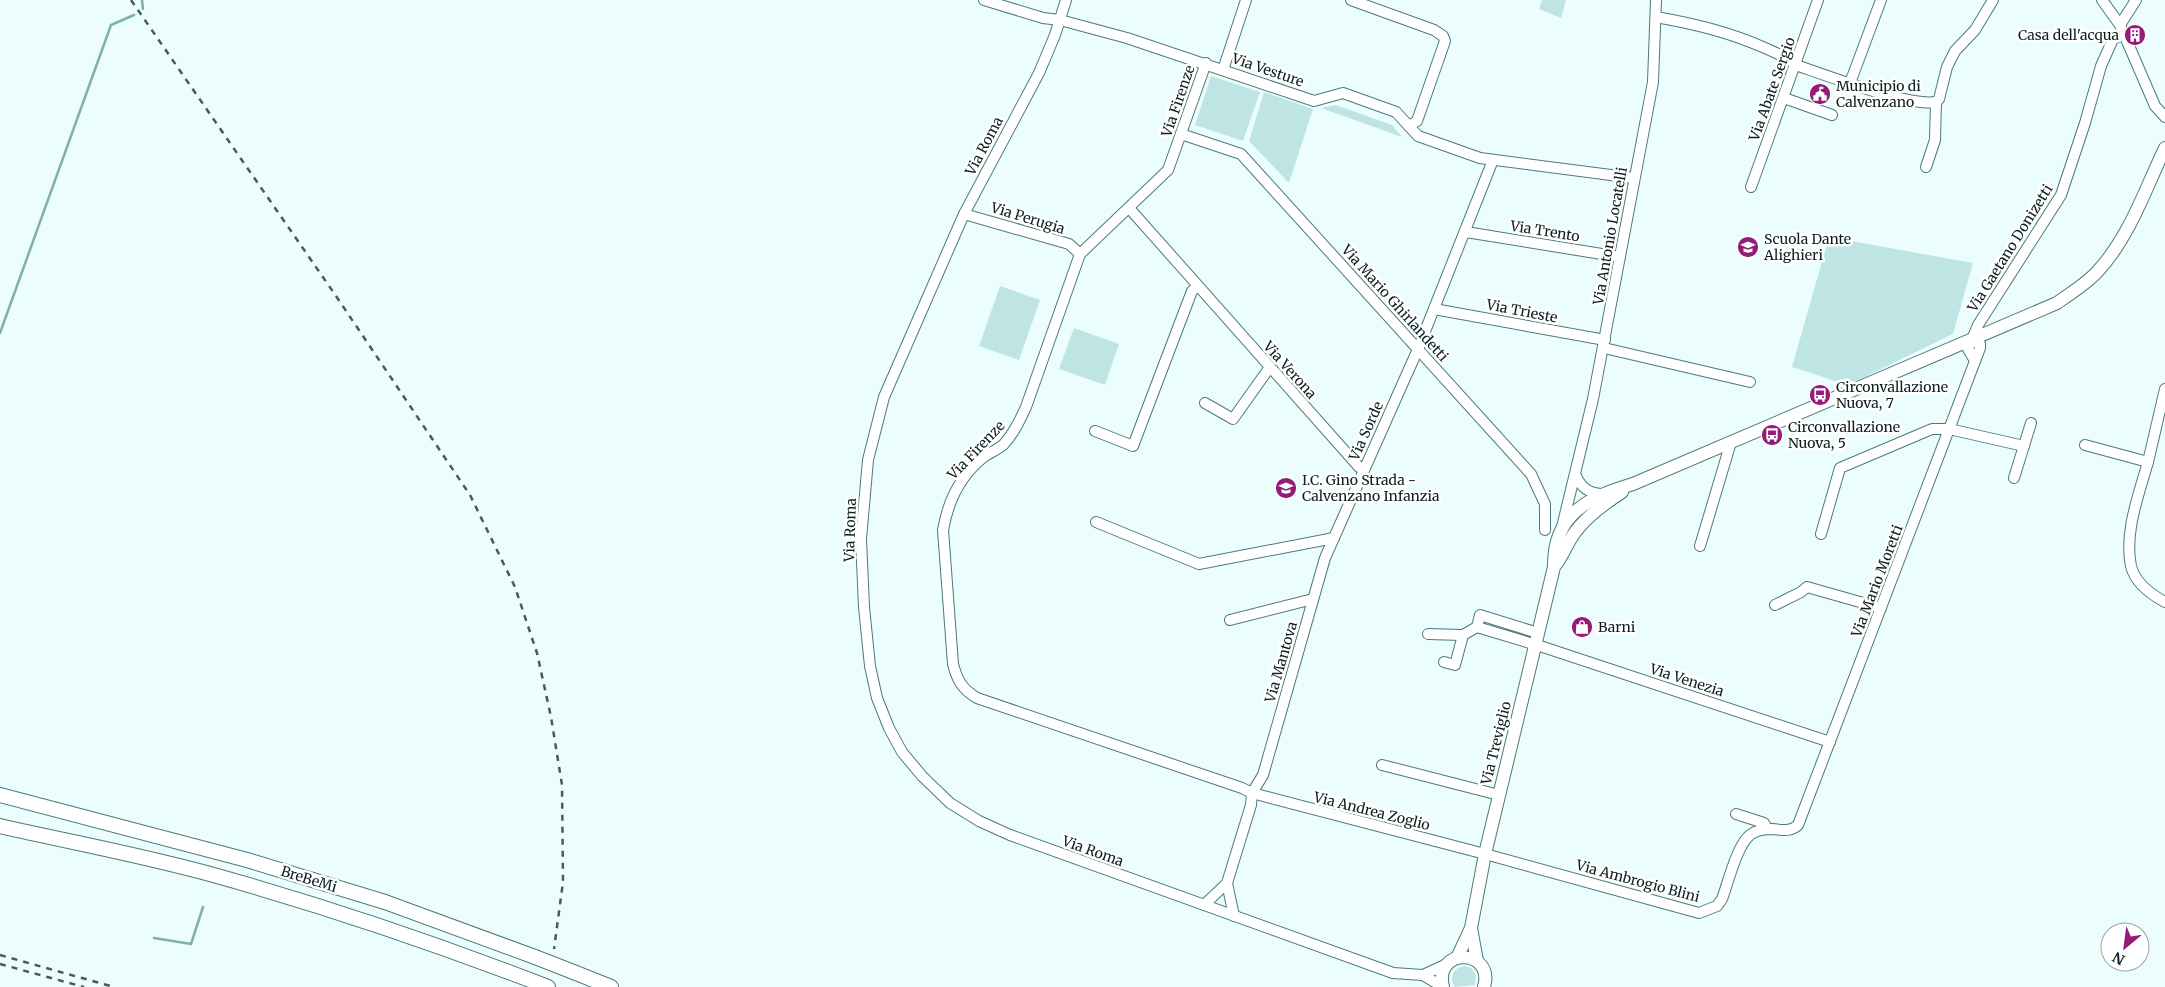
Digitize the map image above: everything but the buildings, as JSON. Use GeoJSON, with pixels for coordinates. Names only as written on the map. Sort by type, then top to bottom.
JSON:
{"type":"FeatureCollection","features":[{"type":"Feature","properties":{"kind":"highway","name":"BreBeMi"},"geometry":{"type":"LineString","coordinates":[[0,795],[247,860],[384,902],[535,956],[611,987]]}},
{"type":"Feature","properties":{"kind":"highway","name":"BreBeMi"},"geometry":{"type":"LineString","coordinates":[[0,826],[209,874],[303,901],[395,931],[548,987]]}},
{"type":"Feature","properties":{"kind":"main road"},"geometry":{"type":"LineString","coordinates":[[1554,567],[1554,557],[1566,518],[1601,494],[1633,484],[2057,303],[2096,273],[2127,229],[2164,153]]}},
{"type":"Feature","properties":{"kind":"main road"},"geometry":{"type":"LineString","coordinates":[[1554,567],[1575,532],[1584,522],[1598,509],[1633,484]]}},
{"type":"Feature","properties":{"kind":"main road","name":"Via Treviglio"},"geometry":{"type":"LineString","coordinates":[[1443,987],[1442,975],[1471,928],[1485,854],[1554,567]]}},
{"type":"Feature","properties":{"kind":"main road","name":"Via Treviglio"},"geometry":{"type":"LineString","coordinates":[[1471,928],[1476,961],[1485,973],[1484,987]]}},
{"type":"Feature","properties":{"kind":"main road"},"geometry":{"type":"LineString","coordinates":[[1452,961],[1463,957],[1476,961]]}},
{"type":"Feature","properties":{"kind":"street","name":"Via Vesture"},"geometry":{"type":"LineString","coordinates":[[984,0],[1043,18],[1060,20],[1127,38],[1206,63],[1314,101],[1343,93],[1396,112],[1418,136],[1480,158],[1634,178]]}},
{"type":"Feature","properties":{"kind":"street","name":"Via Roma"},"geometry":{"type":"LineString","coordinates":[[1066,0],[1039,74],[964,214],[884,398],[868,460],[861,539],[864,607],[870,666],[877,698],[889,728],[902,752],[922,776],[950,803],[979,821],[1010,835],[1393,972],[1423,975],[1443,987]]}},
{"type":"Feature","properties":{"kind":"street"},"geometry":{"type":"LineString","coordinates":[[1223,70],[1246,0]]}},
{"type":"Feature","properties":{"kind":"street"},"geometry":{"type":"LineString","coordinates":[[1351,0],[1434,30],[1443,36],[1445,41],[1417,121],[1409,126]]}},
{"type":"Feature","properties":{"kind":"street","name":"Via Antonio Locatelli"},"geometry":{"type":"LineString","coordinates":[[1566,518],[1604,344],[1653,82],[1656,0]]}},
{"type":"Feature","properties":{"kind":"street","name":"Via Abate Sergio"},"geometry":{"type":"LineString","coordinates":[[1751,187],[1818,0]]}},
{"type":"Feature","properties":{"kind":"street"},"geometry":{"type":"LineString","coordinates":[[1850,83],[1881,0]]}},
{"type":"Feature","properties":{"kind":"street"},"geometry":{"type":"LineString","coordinates":[[2102,0],[2122,29],[2156,106],[2165,117]]}},
{"type":"Feature","properties":{"kind":"street","name":"Via Gaetano Donizetti"},"geometry":{"type":"LineString","coordinates":[[1972,340],[1978,325],[2061,195],[2085,123],[2101,66],[2113,39],[2122,29],[2136,0]]}},
{"type":"Feature","properties":{"kind":"street"},"geometry":{"type":"LineString","coordinates":[[1926,167],[1934,140],[1936,102],[1939,99],[1946,67],[1956,51],[1975,30],[1991,1]]}},
{"type":"Feature","properties":{"kind":"street"},"geometry":{"type":"LineString","coordinates":[[1656,17],[1703,25],[1745,39],[1790,59],[1796,65],[1850,83],[1921,103],[1936,102]]}},
{"type":"Feature","properties":{"kind":"street","name":"Via Firenze"},"geometry":{"type":"LineString","coordinates":[[1206,63],[1168,170],[1080,254],[1026,406],[1015,429],[1003,446],[984,457],[966,475],[953,494],[947,509],[943,530],[953,664],[958,681],[967,692],[977,698],[1252,793]]}},
{"type":"Feature","properties":{"kind":"street"},"geometry":{"type":"LineString","coordinates":[[1784,98],[1832,115]]}},
{"type":"Feature","properties":{"kind":"street","name":"Via Mario Ghirlandetti"},"geometry":{"type":"LineString","coordinates":[[1181,134],[1241,154],[1531,474],[1545,504],[1545,530]]}},
{"type":"Feature","properties":{"kind":"street","name":"Via Sorde"},"geometry":{"type":"LineString","coordinates":[[1334,538],[1418,348],[1466,232],[1493,160]]}},
{"type":"Feature","properties":{"kind":"street","name":"Via Verona"},"geometry":{"type":"LineString","coordinates":[[1129,208],[1358,467],[1364,470]]}},
{"type":"Feature","properties":{"kind":"street","name":"Via Perugia"},"geometry":{"type":"LineString","coordinates":[[964,214],[1069,244],[1080,254]]}},
{"type":"Feature","properties":{"kind":"street","name":"Via Trento"},"geometry":{"type":"LineString","coordinates":[[1466,232],[1620,256]]}},
{"type":"Feature","properties":{"kind":"street"},"geometry":{"type":"LineString","coordinates":[[1095,431],[1133,446],[1192,291],[1198,286]]}},
{"type":"Feature","properties":{"kind":"street","name":"Via Trieste"},"geometry":{"type":"LineString","coordinates":[[1434,309],[1604,344],[1750,382]]}},
{"type":"Feature","properties":{"kind":"street","name":"Via Mario Moretti"},"geometry":{"type":"LineString","coordinates":[[1830,742],[1975,361],[1968,349],[1972,340]]}},
{"type":"Feature","properties":{"kind":"street"},"geometry":{"type":"LineString","coordinates":[[1205,403],[1233,419],[1270,367]]}},
{"type":"Feature","properties":{"kind":"street"},"geometry":{"type":"LineString","coordinates":[[2165,389],[2130,533],[2131,567],[2149,593],[2165,602]]}},
{"type":"Feature","properties":{"kind":"street"},"geometry":{"type":"LineString","coordinates":[[2014,478],[2031,423]]}},
{"type":"Feature","properties":{"kind":"street"},"geometry":{"type":"LineString","coordinates":[[1821,534],[1840,468],[1932,429],[1949,429],[2024,446]]}},
{"type":"Feature","properties":{"kind":"street"},"geometry":{"type":"LineString","coordinates":[[1700,546],[1731,442]]}},
{"type":"Feature","properties":{"kind":"street"},"geometry":{"type":"LineString","coordinates":[[2085,445],[2148,462]]}},
{"type":"Feature","properties":{"kind":"street"},"geometry":{"type":"LineString","coordinates":[[1575,479],[1585,489],[1601,494]]}},
{"type":"Feature","properties":{"kind":"street","name":"Via Antonio Locatelli"},"geometry":{"type":"LineString","coordinates":[[1575,479],[1576,497],[1584,522]]}},
{"type":"Feature","properties":{"kind":"street"},"geometry":{"type":"LineString","coordinates":[[1566,518],[1575,532]]}},
{"type":"Feature","properties":{"kind":"street"},"geometry":{"type":"LineString","coordinates":[[1096,522],[1199,564],[1334,538]]}},
{"type":"Feature","properties":{"kind":"street","name":"Via Mantova"},"geometry":{"type":"LineString","coordinates":[[1252,793],[1263,775],[1325,558],[1334,538]]}},
{"type":"Feature","properties":{"kind":"street"},"geometry":{"type":"LineString","coordinates":[[1774,605],[1802,592],[1807,587],[1881,608]]}},
{"type":"Feature","properties":{"kind":"street"},"geometry":{"type":"LineString","coordinates":[[1230,620],[1313,599]]}},
{"type":"Feature","properties":{"kind":"street"},"geometry":{"type":"LineString","coordinates":[[1428,634],[1464,635],[1476,627],[1480,615],[1537,639]]}},
{"type":"Feature","properties":{"kind":"street"},"geometry":{"type":"LineString","coordinates":[[1444,662],[1455,664],[1464,635]]}},
{"type":"Feature","properties":{"kind":"street","name":"Via Venezia"},"geometry":{"type":"LineString","coordinates":[[1537,639],[1830,742]]}},
{"type":"Feature","properties":{"kind":"street","name":"Via Ambrogio Blini"},"geometry":{"type":"LineString","coordinates":[[1485,854],[1699,913],[1717,906],[1722,899],[1742,846],[1748,836],[1757,831],[1767,829],[1794,829],[1798,825],[1830,742]]}},
{"type":"Feature","properties":{"kind":"street"},"geometry":{"type":"LineString","coordinates":[[1382,765],[1499,794]]}},
{"type":"Feature","properties":{"kind":"street"},"geometry":{"type":"LineString","coordinates":[[1234,916],[1227,883],[1251,805],[1252,793]]}},
{"type":"Feature","properties":{"kind":"street","name":"Via Andrea Zoglio"},"geometry":{"type":"LineString","coordinates":[[1252,793],[1485,854]]}},
{"type":"Feature","properties":{"kind":"street"},"geometry":{"type":"LineString","coordinates":[[1736,814],[1764,823],[1767,829]]}},
{"type":"Feature","properties":{"kind":"street"},"geometry":{"type":"LineString","coordinates":[[1204,905],[1227,883]]}},
{"type":"Feature","properties":{"kind":"street"},"geometry":{"type":"LineString","coordinates":[[1423,975],[1452,961]]}},
{"type":"Feature","properties":{"kind":"shaded area"},"geometry":{"type":"Polygon","coordinates":[[[1542,0],[1566,0],[1561,18],[1539,9],[1542,0]]]}},
{"type":"Feature","properties":{"kind":"shaded area"},"geometry":{"type":"Polygon","coordinates":[[[1211,76],[1260,92],[1243,141],[1195,125],[1211,76]]]}},
{"type":"Feature","properties":{"kind":"shaded area"},"geometry":{"type":"Polygon","coordinates":[[[1264,92],[1313,109],[1289,183],[1249,141],[1264,92]]]}},
{"type":"Feature","properties":{"kind":"shaded area"},"geometry":{"type":"Polygon","coordinates":[[[1336,105],[1392,125],[1402,137],[1321,108],[1336,105]]]}},
{"type":"Feature","properties":{"kind":"shaded area"},"geometry":{"type":"Polygon","coordinates":[[[1829,237],[1973,263],[1953,334],[1848,385],[1792,367],[1829,237]]]}},
{"type":"Feature","properties":{"kind":"shaded area"},"geometry":{"type":"Polygon","coordinates":[[[1000,286],[1040,300],[1019,360],[979,346],[1000,286]]]}},
{"type":"Feature","properties":{"kind":"shaded area"},"geometry":{"type":"Polygon","coordinates":[[[1074,328],[1119,344],[1105,385],[1059,369],[1074,328]]]}},
{"type":"Feature","properties":{"kind":"shaded area"},"geometry":{"type":"Polygon","coordinates":[[[1465,966],[1471,968],[1476,975],[1475,985],[1455,987],[1452,980],[1453,973],[1458,968],[1465,966]]]}},
{"type":"Feature","properties":{"kind":"waterway"},"geometry":{"type":"LineString","coordinates":[[142,0],[143,9]]}},
{"type":"Feature","properties":{"kind":"waterway"},"geometry":{"type":"LineString","coordinates":[[0,333],[111,25],[134,15]]}},
{"type":"Feature","properties":{"kind":"waterway"},"geometry":{"type":"LineString","coordinates":[[154,938],[191,944],[203,907]]}},
{"type":"Feature","properties":{"kind":"railway"},"geometry":{"type":"LineString","coordinates":[[131,0],[336,296],[470,495],[515,587],[537,653],[551,717],[562,785],[563,882],[554,949]]}},
{"type":"Feature","properties":{"kind":"railway"},"geometry":{"type":"LineString","coordinates":[[0,955],[114,987]]}},
{"type":"Feature","properties":{"kind":"railway"},"geometry":{"type":"LineString","coordinates":[[0,964],[84,987]]}},
{"type":"Feature","properties":{"kind":"place","name":"Casa dell'acqua"},"geometry":{"type":"Point","coordinates":[2135,35]}},
{"type":"Feature","properties":{"kind":"place","name":"Municipio di Calvenzano"},"geometry":{"type":"Point","coordinates":[1820,94]}},
{"type":"Feature","properties":{"kind":"place","name":"Scuola Dante Alighieri"},"geometry":{"type":"Point","coordinates":[1748,247]}},
{"type":"Feature","properties":{"kind":"place","name":"Circonvallazione Nuova, 7"},"geometry":{"type":"Point","coordinates":[1820,395]}},
{"type":"Feature","properties":{"kind":"place","name":"Circonvallazione Nuova, 5"},"geometry":{"type":"Point","coordinates":[1772,435]}},
{"type":"Feature","properties":{"kind":"place","name":"I.C. Gino Strada - Calvenzano Infanzia"},"geometry":{"type":"Point","coordinates":[1286,488]}},
{"type":"Feature","properties":{"kind":"place","name":"Barni"},"geometry":{"type":"Point","coordinates":[1582,627]}}]}
